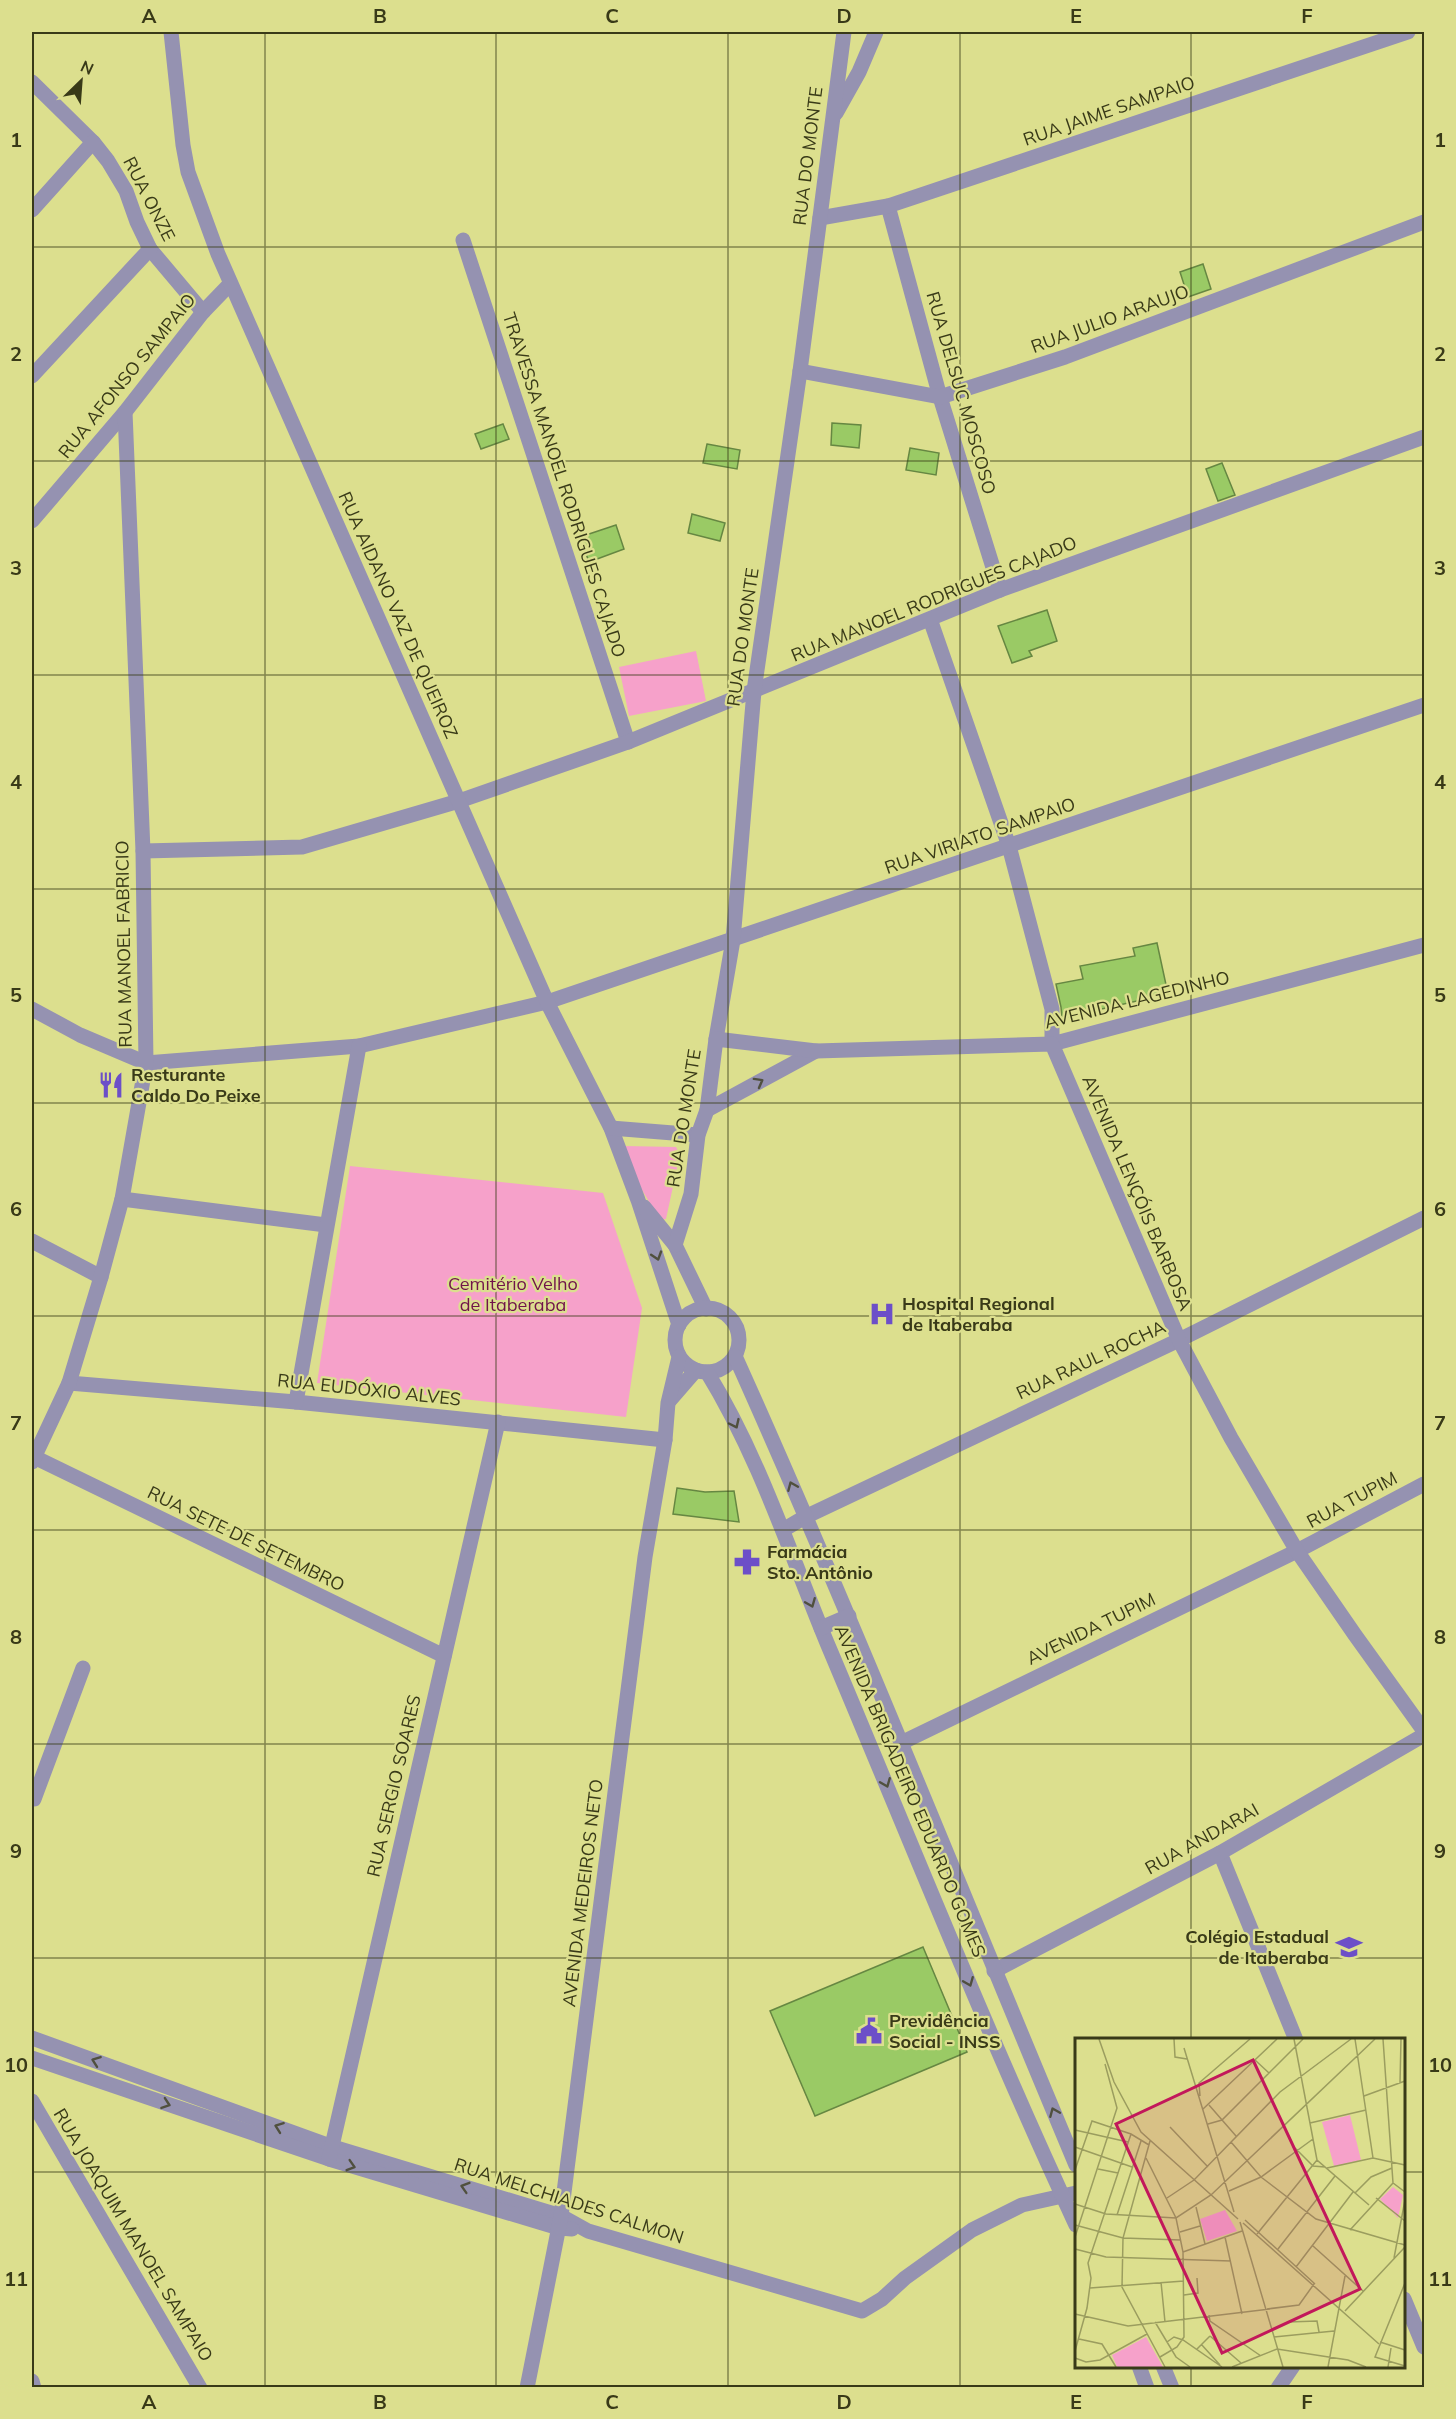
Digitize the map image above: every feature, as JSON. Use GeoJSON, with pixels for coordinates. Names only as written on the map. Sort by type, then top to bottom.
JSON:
{"type":"FeatureCollection","features":[{"type":"Feature","properties":{"kind":"street","name":"RUA AIDANO VAZ DE QUEIROZ"},"geometry":{"type":"LineString","coordinates":[[171,32],[183,146],[188,172],[230,284],[547,1002],[611,1128],[638,1200],[679,1325]]}},
{"type":"Feature","properties":{"kind":"street","name":"RUA DO MONTE"},"geometry":{"type":"LineString","coordinates":[[675,1245],[691,1194],[698,1135],[707,1110],[716,1039],[733,940],[754,691],[800,371],[844,32]]}},
{"type":"Feature","properties":{"kind":"street"},"geometry":{"type":"LineString","coordinates":[[832,118],[859,72],[876,32]]}},
{"type":"Feature","properties":{"kind":"street","name":"RUA JAIME SAMPAIO"},"geometry":{"type":"LineString","coordinates":[[820,218],[888,206],[1408,32]]}},
{"type":"Feature","properties":{"kind":"street","name":"RUA ONZE"},"geometry":{"type":"LineString","coordinates":[[32,82],[93,142],[126,191],[150,249],[202,312]]}},
{"type":"Feature","properties":{"kind":"street"},"geometry":{"type":"LineString","coordinates":[[32,207],[93,142]]}},
{"type":"Feature","properties":{"kind":"street","name":"RUA DELSUC MOSCOSO"},"geometry":{"type":"LineString","coordinates":[[888,206],[940,397],[1000,590]]}},
{"type":"Feature","properties":{"kind":"street","name":"RUA JULIO ARAUJO"},"geometry":{"type":"LineString","coordinates":[[800,371],[940,397],[1065,357],[1425,222]]}},
{"type":"Feature","properties":{"kind":"street","name":"TRAVESSA MANOEL RODRIGUES CAJADO"},"geometry":{"type":"LineString","coordinates":[[463,240],[628,742]]}},
{"type":"Feature","properties":{"kind":"street"},"geometry":{"type":"LineString","coordinates":[[32,376],[150,249]]}},
{"type":"Feature","properties":{"kind":"street","name":"RUA AFONSO SAMPAIO"},"geometry":{"type":"LineString","coordinates":[[32,521],[125,412],[202,312],[230,284]]}},
{"type":"Feature","properties":{"kind":"street","name":"RUA MANOEL FABRICIO"},"geometry":{"type":"LineString","coordinates":[[32,1459],[69,1383],[101,1277],[122,1199],[146,1063],[143,851],[125,412]]}},
{"type":"Feature","properties":{"kind":"street","name":"RUA MANOEL RODRIGUES CAJADO"},"geometry":{"type":"LineString","coordinates":[[143,851],[302,847],[459,801],[628,742],[1000,590],[1425,437]]}},
{"type":"Feature","properties":{"kind":"street","name":"AVENIDA LENÇÓIS BARBOSA"},"geometry":{"type":"LineString","coordinates":[[930,619],[1009,846],[1052,1009],[1052,1044],[1179,1340],[1231,1438],[1297,1551],[1425,1731]]}},
{"type":"Feature","properties":{"kind":"street","name":"RUA VIRIATO SAMPAIO"},"geometry":{"type":"LineString","coordinates":[[146,1063],[359,1046],[547,1002],[1425,705]]}},
{"type":"Feature","properties":{"kind":"street","name":"AVENIDA LAGEDINHO"},"geometry":{"type":"LineString","coordinates":[[716,1039],[816,1051],[1052,1044],[1425,945]]}},
{"type":"Feature","properties":{"kind":"street"},"geometry":{"type":"LineString","coordinates":[[32,1009],[80,1035],[146,1063]]}},
{"type":"Feature","properties":{"kind":"street"},"geometry":{"type":"LineString","coordinates":[[296,1402],[359,1046]]}},
{"type":"Feature","properties":{"kind":"street","name":"AVENIDA LAGEDINHO"},"geometry":{"type":"LineString","coordinates":[[707,1110],[816,1051]]}},
{"type":"Feature","properties":{"kind":"street"},"geometry":{"type":"LineString","coordinates":[[611,1128],[698,1135]]}},
{"type":"Feature","properties":{"kind":"street"},"geometry":{"type":"LineString","coordinates":[[122,1199],[326,1225]]}},
{"type":"Feature","properties":{"kind":"street","name":"RUA AIDANO VAZ DE QUEIROZ"},"geometry":{"type":"LineString","coordinates":[[638,1200],[675,1245],[706,1309]]}},
{"type":"Feature","properties":{"kind":"street","name":"RUA RAUL ROCHA"},"geometry":{"type":"LineString","coordinates":[[783,1530],[805,1517],[1179,1340],[1425,1218]]}},
{"type":"Feature","properties":{"kind":"street"},"geometry":{"type":"LineString","coordinates":[[32,1241],[101,1277]]}},
{"type":"Feature","properties":{"kind":"street"},"geometry":{"type":"LineString","coordinates":[[706,1309],[717,1310],[727,1316],[734,1324],[739,1346],[735,1356],[722,1368],[702,1371],[687,1365],[680,1357],[675,1346],[675,1335],[686,1316],[695,1310],[706,1309]]}},
{"type":"Feature","properties":{"kind":"street","name":"AVENIDA BRIGADEIRO EDUARDO GOMES"},"geometry":{"type":"LineString","coordinates":[[735,1356],[849,1616],[994,1971],[1075,2160]]}},
{"type":"Feature","properties":{"kind":"street","name":"AVENIDA MEDEIROS NETO"},"geometry":{"type":"LineString","coordinates":[[527,2388],[560,2222],[645,1557],[665,1440],[668,1403],[680,1357]]}},
{"type":"Feature","properties":{"kind":"street"},"geometry":{"type":"LineString","coordinates":[[668,1403],[702,1371]]}},
{"type":"Feature","properties":{"kind":"street","name":"AVENIDA BRIGADEIRO EDUARDO GOMES"},"geometry":{"type":"LineString","coordinates":[[702,1371],[724,1400],[783,1530],[821,1628],[960,1960],[1070,2195],[1075,2216]]}},
{"type":"Feature","properties":{"kind":"street","name":"RUA EUDÓXIO ALVES"},"geometry":{"type":"LineString","coordinates":[[69,1383],[296,1402],[665,1440]]}},
{"type":"Feature","properties":{"kind":"street","name":"RUA SERGIO SOARES"},"geometry":{"type":"LineString","coordinates":[[331,2153],[498,1422]]}},
{"type":"Feature","properties":{"kind":"street"},"geometry":{"type":"LineString","coordinates":[[748,1452],[772,1440]]}},
{"type":"Feature","properties":{"kind":"street","name":"RUA SETE DE SETEMBRO"},"geometry":{"type":"LineString","coordinates":[[32,1459],[444,1656]]}},
{"type":"Feature","properties":{"kind":"street","name":"RUA TUPIM"},"geometry":{"type":"LineString","coordinates":[[1297,1551],[1425,1484]]}},
{"type":"Feature","properties":{"kind":"street","name":"AVENIDA TUPIM"},"geometry":{"type":"LineString","coordinates":[[901,1743],[1297,1551]]}},
{"type":"Feature","properties":{"kind":"street"},"geometry":{"type":"LineString","coordinates":[[821,1628],[849,1616]]}},
{"type":"Feature","properties":{"kind":"street"},"geometry":{"type":"LineString","coordinates":[[32,1801],[83,1668]]}},
{"type":"Feature","properties":{"kind":"street","name":"RUA ANDARAI"},"geometry":{"type":"LineString","coordinates":[[994,1971],[1220,1852],[1425,1735]]}},
{"type":"Feature","properties":{"kind":"street"},"geometry":{"type":"LineString","coordinates":[[1220,1852],[1295,2038]]}},
{"type":"Feature","properties":{"kind":"street"},"geometry":{"type":"LineString","coordinates":[[960,1960],[985,1949]]}},
{"type":"Feature","properties":{"kind":"street"},"geometry":{"type":"LineString","coordinates":[[33,2064],[36,2040]]}},
{"type":"Feature","properties":{"kind":"street","name":"RUA MELCHIADES CALMON"},"geometry":{"type":"LineString","coordinates":[[36,2040],[331,2153]]}},
{"type":"Feature","properties":{"kind":"street","name":"RUA MELCHIADES CALMON"},"geometry":{"type":"LineString","coordinates":[[33,2064],[862,2312],[882,2299],[921,2265],[972,2230],[1022,2205],[1070,2195]]}},
{"type":"Feature","properties":{"kind":"street","name":"RUA JOAQUIM MANOEL SAMPAIO"},"geometry":{"type":"LineString","coordinates":[[32,2102],[200,2388]]}},
{"type":"Feature","properties":{"kind":"street"},"geometry":{"type":"LineString","coordinates":[[1405,2302],[1425,2347]]}},
{"type":"Feature","properties":{"kind":"street"},"geometry":{"type":"LineString","coordinates":[[1138,2368],[1147,2388]]}},
{"type":"Feature","properties":{"kind":"street"},"geometry":{"type":"LineString","coordinates":[[1163,2368],[1172,2388]]}},
{"type":"Feature","properties":{"kind":"street"},"geometry":{"type":"LineString","coordinates":[[1278,2388],[1292,2368]]}},
{"type":"Feature","properties":{"kind":"street"},"geometry":{"type":"LineString","coordinates":[[32,2381],[34,2388]]}},
{"type":"Feature","properties":{"kind":"green space"},"geometry":{"type":"Polygon","coordinates":[[[696,651],[706,701],[629,716],[619,667],[696,651]]]}},
{"type":"Feature","properties":{"kind":"green space"},"geometry":{"type":"Polygon","coordinates":[[[624,1146],[676,1147],[680,1154],[666,1219],[660,1220],[620,1153],[624,1146]]]}},
{"type":"Feature","properties":{"kind":"green space","name":"Cemitério Velho de Itaberaba"},"geometry":{"type":"Polygon","coordinates":[[[350,1166],[603,1193],[642,1308],[626,1417],[317,1383],[350,1166]]]}},
{"type":"Feature","properties":{"kind":"building"},"geometry":{"type":"Polygon","coordinates":[[[1203,264],[1211,289],[1188,297],[1180,272],[1203,264]]]}},
{"type":"Feature","properties":{"kind":"building"},"geometry":{"type":"Polygon","coordinates":[[[832,423],[861,425],[859,448],[831,445],[832,423]]]}},
{"type":"Feature","properties":{"kind":"building"},"geometry":{"type":"Polygon","coordinates":[[[503,424],[509,439],[481,449],[475,434],[503,424]]]}},
{"type":"Feature","properties":{"kind":"building"},"geometry":{"type":"Polygon","coordinates":[[[707,444],[740,450],[737,469],[703,463],[707,444]]]}},
{"type":"Feature","properties":{"kind":"building"},"geometry":{"type":"Polygon","coordinates":[[[910,448],[939,453],[936,475],[906,470],[910,448]]]}},
{"type":"Feature","properties":{"kind":"building"},"geometry":{"type":"Polygon","coordinates":[[[1222,463],[1235,495],[1218,501],[1206,469],[1222,463]]]}},
{"type":"Feature","properties":{"kind":"building"},"geometry":{"type":"Polygon","coordinates":[[[692,514],[725,523],[720,541],[688,533],[692,514]]]}},
{"type":"Feature","properties":{"kind":"building"},"geometry":{"type":"Polygon","coordinates":[[[616,525],[624,549],[589,562],[580,537],[616,525]]]}},
{"type":"Feature","properties":{"kind":"building"},"geometry":{"type":"Polygon","coordinates":[[[1047,610],[1057,641],[1029,651],[1032,656],[1012,663],[998,626],[1047,610]]]}},
{"type":"Feature","properties":{"kind":"building"},"geometry":{"type":"Polygon","coordinates":[[[1157,943],[1168,994],[1062,1018],[1056,984],[1083,979],[1080,966],[1135,956],[1133,948],[1157,943]]]}},
{"type":"Feature","properties":{"kind":"building"},"geometry":{"type":"Polygon","coordinates":[[[677,1488],[705,1492],[734,1491],[739,1522],[673,1514],[677,1488]]]}},
{"type":"Feature","properties":{"kind":"building","name":"Previdência Social - INSS"},"geometry":{"type":"Polygon","coordinates":[[[923,1947],[967,2052],[815,2116],[770,2011],[923,1947]]]}},
{"type":"Feature","properties":{"kind":"place","name":"Resturante Caldo Do Peixe"},"geometry":{"type":"Point","coordinates":[111,1085]}},
{"type":"Feature","properties":{"kind":"place","name":"Hospital Regional de Itaberaba"},"geometry":{"type":"Point","coordinates":[882,1314]}},
{"type":"Feature","properties":{"kind":"place","name":"Farmácia Sto. Antônio"},"geometry":{"type":"Point","coordinates":[747,1562]}},
{"type":"Feature","properties":{"kind":"place","name":"Colégio Estadual de Itaberaba"},"geometry":{"type":"Point","coordinates":[1349,1947]}},
{"type":"Feature","properties":{"kind":"place","name":"Previdência Social - INSS"},"geometry":{"type":"Point","coordinates":[869,2031]}}]}
